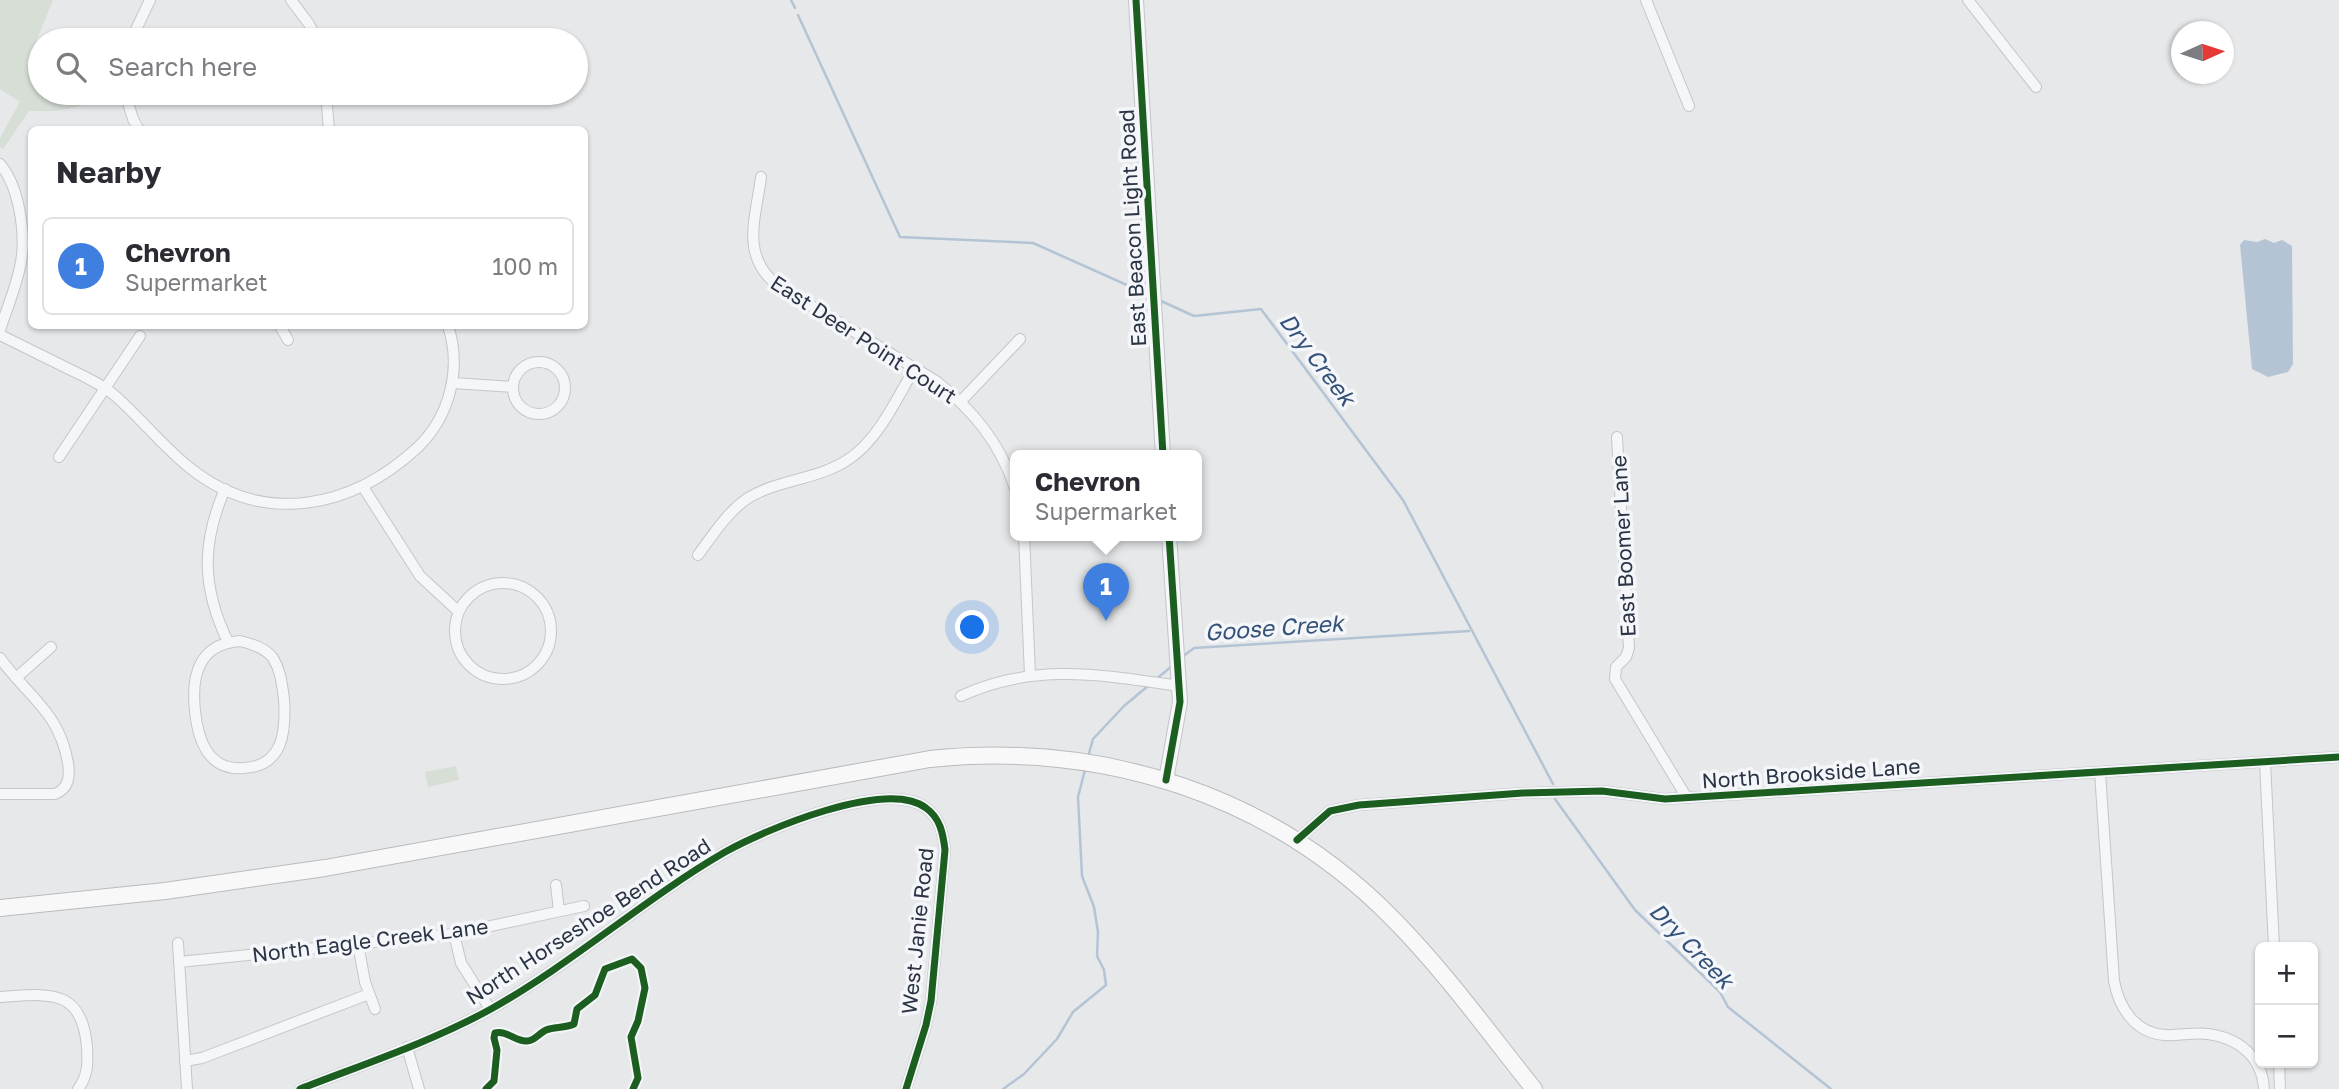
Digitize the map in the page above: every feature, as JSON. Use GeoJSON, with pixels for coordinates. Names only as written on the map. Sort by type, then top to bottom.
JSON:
{"type":"FeatureCollection","features":[{"type":"Feature","properties":{"kind":"highway"},"geometry":{"type":"LineString","coordinates":[[0,908],[165,891],[325,867],[930,759],[978,755],[1035,756],[1091,762],[1166,780],[1227,804],[1274,827],[1317,853],[1396,922],[1534,1089]]}},
{"type":"Feature","properties":{"kind":"main road","name":"East Beacon Light Road"},"geometry":{"type":"LineString","coordinates":[[1136,0],[1163,450]]}},
{"type":"Feature","properties":{"kind":"main road"},"geometry":{"type":"LineString","coordinates":[[1166,780],[1178,718],[1179,686],[1169,541]]}},
{"type":"Feature","properties":{"kind":"street"},"geometry":{"type":"LineString","coordinates":[[137,28],[150,0]]}},
{"type":"Feature","properties":{"kind":"street"},"geometry":{"type":"LineString","coordinates":[[291,0],[311,28]]}},
{"type":"Feature","properties":{"kind":"street"},"geometry":{"type":"LineString","coordinates":[[1646,0],[1689,106]]}},
{"type":"Feature","properties":{"kind":"street"},"geometry":{"type":"LineString","coordinates":[[1968,0],[2035,87]]}},
{"type":"Feature","properties":{"kind":"street"},"geometry":{"type":"LineString","coordinates":[[128,105],[137,126]]}},
{"type":"Feature","properties":{"kind":"street"},"geometry":{"type":"LineString","coordinates":[[327,105],[329,126]]}},
{"type":"Feature","properties":{"kind":"street"},"geometry":{"type":"LineString","coordinates":[[0,163],[15,189],[22,252],[19,272],[0,332],[105,388],[190,468],[225,489],[277,503],[329,499],[363,487],[392,469],[427,437],[440,417],[453,383],[454,358],[449,329]]}},
{"type":"Feature","properties":{"kind":"street","name":"East Deer Point Court"},"geometry":{"type":"LineString","coordinates":[[761,177],[753,235],[753,250],[761,270],[777,285],[915,368],[961,401],[990,435],[1010,476]]}},
{"type":"Feature","properties":{"kind":"street"},"geometry":{"type":"LineString","coordinates":[[282,329],[288,340]]}},
{"type":"Feature","properties":{"kind":"street"},"geometry":{"type":"LineString","coordinates":[[58,457],[140,336]]}},
{"type":"Feature","properties":{"kind":"street"},"geometry":{"type":"LineString","coordinates":[[961,401],[1020,339]]}},
{"type":"Feature","properties":{"kind":"street"},"geometry":{"type":"LineString","coordinates":[[542,362],[552,366],[563,376],[566,387],[562,402],[552,411],[537,415],[526,411],[515,397],[513,387],[523,368],[542,362]]}},
{"type":"Feature","properties":{"kind":"street"},"geometry":{"type":"LineString","coordinates":[[698,555],[726,517],[748,498],[774,486],[838,466],[861,450],[915,368]]}},
{"type":"Feature","properties":{"kind":"street"},"geometry":{"type":"LineString","coordinates":[[453,383],[513,387]]}},
{"type":"Feature","properties":{"kind":"street","name":"East Boomer Lane"},"geometry":{"type":"LineString","coordinates":[[1617,437],[1629,648],[1626,657],[1616,667],[1615,679],[1687,798]]}},
{"type":"Feature","properties":{"kind":"street"},"geometry":{"type":"LineString","coordinates":[[363,487],[420,576],[458,611]]}},
{"type":"Feature","properties":{"kind":"street"},"geometry":{"type":"LineString","coordinates":[[225,489],[211,527],[207,568],[214,608],[228,642]]}},
{"type":"Feature","properties":{"kind":"street"},"geometry":{"type":"LineString","coordinates":[[1024,541],[1030,675]]}},
{"type":"Feature","properties":{"kind":"street"},"geometry":{"type":"LineString","coordinates":[[505,582],[525,588],[542,601],[549,614],[551,643],[536,668],[516,678],[495,679],[481,675],[469,666],[458,647],[455,626],[458,611],[466,599],[490,584],[505,582]]}},
{"type":"Feature","properties":{"kind":"street"},"geometry":{"type":"LineString","coordinates":[[240,641],[256,645],[271,656],[280,672],[286,725],[281,743],[274,754],[253,767],[230,768],[219,763],[203,748],[197,732],[193,692],[198,667],[216,646],[228,642],[240,641]]}},
{"type":"Feature","properties":{"kind":"street"},"geometry":{"type":"LineString","coordinates":[[16,678],[51,647]]}},
{"type":"Feature","properties":{"kind":"street"},"geometry":{"type":"LineString","coordinates":[[0,658],[42,704],[61,737],[69,774],[68,784],[61,791],[47,796],[0,794]]}},
{"type":"Feature","properties":{"kind":"street"},"geometry":{"type":"LineString","coordinates":[[961,696],[979,688],[1030,675],[1091,674],[1179,686]]}},
{"type":"Feature","properties":{"kind":"street","name":"North Brookside Lane"},"geometry":{"type":"LineString","coordinates":[[1297,841],[1330,811],[1359,806],[1523,793],[1602,792],[1665,799],[1687,798],[2339,757]]}},
{"type":"Feature","properties":{"kind":"street"},"geometry":{"type":"LineString","coordinates":[[2265,762],[2274,942]]}},
{"type":"Feature","properties":{"kind":"street"},"geometry":{"type":"LineString","coordinates":[[2100,772],[2117,998],[2127,1016],[2142,1028],[2162,1035],[2207,1034],[2241,1044],[2255,1058],[2264,1089]]}},
{"type":"Feature","properties":{"kind":"street","name":"North Horseshoe Bend Road"},"geometry":{"type":"LineString","coordinates":[[300,1089],[461,1025],[490,1009],[542,978],[697,870],[767,831],[831,809],[885,799],[914,801],[936,817]]}},
{"type":"Feature","properties":{"kind":"street","name":"West Janie Road"},"geometry":{"type":"LineString","coordinates":[[906,1089],[926,1025],[932,990],[945,850],[943,832],[936,817]]}},
{"type":"Feature","properties":{"kind":"street"},"geometry":{"type":"LineString","coordinates":[[556,884],[559,911]]}},
{"type":"Feature","properties":{"kind":"street","name":"North Eagle Creek Lane"},"geometry":{"type":"LineString","coordinates":[[180,962],[454,934],[584,906]]}},
{"type":"Feature","properties":{"kind":"street"},"geometry":{"type":"LineString","coordinates":[[454,934],[461,962],[490,1009]]}},
{"type":"Feature","properties":{"kind":"street"},"geometry":{"type":"LineString","coordinates":[[178,943],[187,1089]]}},
{"type":"Feature","properties":{"kind":"street"},"geometry":{"type":"LineString","coordinates":[[358,944],[360,963],[375,1009]]}},
{"type":"Feature","properties":{"kind":"street"},"geometry":{"type":"LineString","coordinates":[[0,998],[46,994],[60,997],[71,1004],[79,1014],[86,1041],[87,1071],[78,1089]]}},
{"type":"Feature","properties":{"kind":"street"},"geometry":{"type":"LineString","coordinates":[[185,1061],[202,1058],[369,994]]}},
{"type":"Feature","properties":{"kind":"street"},"geometry":{"type":"LineString","coordinates":[[407,1047],[419,1089]]}},
{"type":"Feature","properties":{"kind":"street"},"geometry":{"type":"LineString","coordinates":[[2279,1068],[2280,1089]]}},
{"type":"Feature","properties":{"kind":"street"},"geometry":{"type":"LineString","coordinates":[[330,1077],[334,1089]]}},
{"type":"Feature","properties":{"kind":"shaded area"},"geometry":{"type":"Polygon","coordinates":[[[0,0],[53,0],[41,28],[28,28],[28,105],[85,105],[56,111],[29,111],[3,149],[0,147],[0,138],[20,102],[0,89],[0,0]]]}},
{"type":"Feature","properties":{"kind":"shaded area"},"geometry":{"type":"Polygon","coordinates":[[[456,766],[459,780],[428,787],[425,772],[456,766]]]}},
{"type":"Feature","properties":{"kind":"water"},"geometry":{"type":"Polygon","coordinates":[[[2265,239],[2274,243],[2282,240],[2292,246],[2293,364],[2288,372],[2268,377],[2252,369],[2240,245],[2244,240],[2257,242],[2265,239]]]}},
{"type":"Feature","properties":{"kind":"waterway","name":"Dry Creek"},"geometry":{"type":"LineString","coordinates":[[791,0],[795,8]]}},
{"type":"Feature","properties":{"kind":"waterway","name":"Dry Creek"},"geometry":{"type":"LineString","coordinates":[[798,15],[900,237],[1033,243],[1147,294]]}},
{"type":"Feature","properties":{"kind":"waterway","name":"Dry Creek"},"geometry":{"type":"LineString","coordinates":[[1159,300],[1194,316],[1261,309],[1403,500],[1553,784]]}},
{"type":"Feature","properties":{"kind":"waterway","name":"Goose Creek"},"geometry":{"type":"LineString","coordinates":[[1182,657],[1194,648],[1469,631]]}},
{"type":"Feature","properties":{"kind":"waterway","name":"Goose Creek"},"geometry":{"type":"LineString","coordinates":[[1155,680],[1172,666]]}},
{"type":"Feature","properties":{"kind":"waterway","name":"Goose Creek"},"geometry":{"type":"LineString","coordinates":[[1088,757],[1093,739],[1124,706],[1148,686]]}},
{"type":"Feature","properties":{"kind":"waterway","name":"Goose Creek"},"geometry":{"type":"LineString","coordinates":[[1003,1089],[1024,1074],[1057,1039],[1073,1012],[1106,985],[1104,970],[1097,956],[1098,932],[1094,907],[1082,876],[1078,797],[1085,770]]}},
{"type":"Feature","properties":{"kind":"waterway","name":"Dry Creek"},"geometry":{"type":"LineString","coordinates":[[1555,799],[1635,910],[1720,992],[1728,1007],[1831,1089]]}},
{"type":"Feature","properties":{"kind":"cycle path"},"geometry":{"type":"LineString","coordinates":[[1136,0],[1163,450]]}},
{"type":"Feature","properties":{"kind":"cycle path"},"geometry":{"type":"LineString","coordinates":[[1166,780],[1180,702],[1169,541]]}},
{"type":"Feature","properties":{"kind":"cycle path"},"geometry":{"type":"LineString","coordinates":[[1297,840],[1330,811],[1359,805],[1523,793],[1602,791],[1665,799],[2339,757]]}},
{"type":"Feature","properties":{"kind":"cycle path"},"geometry":{"type":"LineString","coordinates":[[300,1089],[421,1042],[491,1009],[551,972],[695,870],[743,843],[825,810],[884,799],[908,800],[926,808],[935,816],[940,826],[945,850],[931,1001],[906,1089]]}},
{"type":"Feature","properties":{"kind":"cycle path"},"geometry":{"type":"LineString","coordinates":[[486,1089],[494,1081],[497,1050],[495,1033],[504,1033],[527,1041],[546,1030],[574,1024],[577,1009],[595,995],[605,969],[632,959],[641,968],[645,988],[638,1021],[631,1037],[638,1078],[633,1089]]}},
{"type":"Feature","properties":{"kind":"place","name":"Chevron"},"geometry":{"type":"Point","coordinates":[1106,621]}}]}
